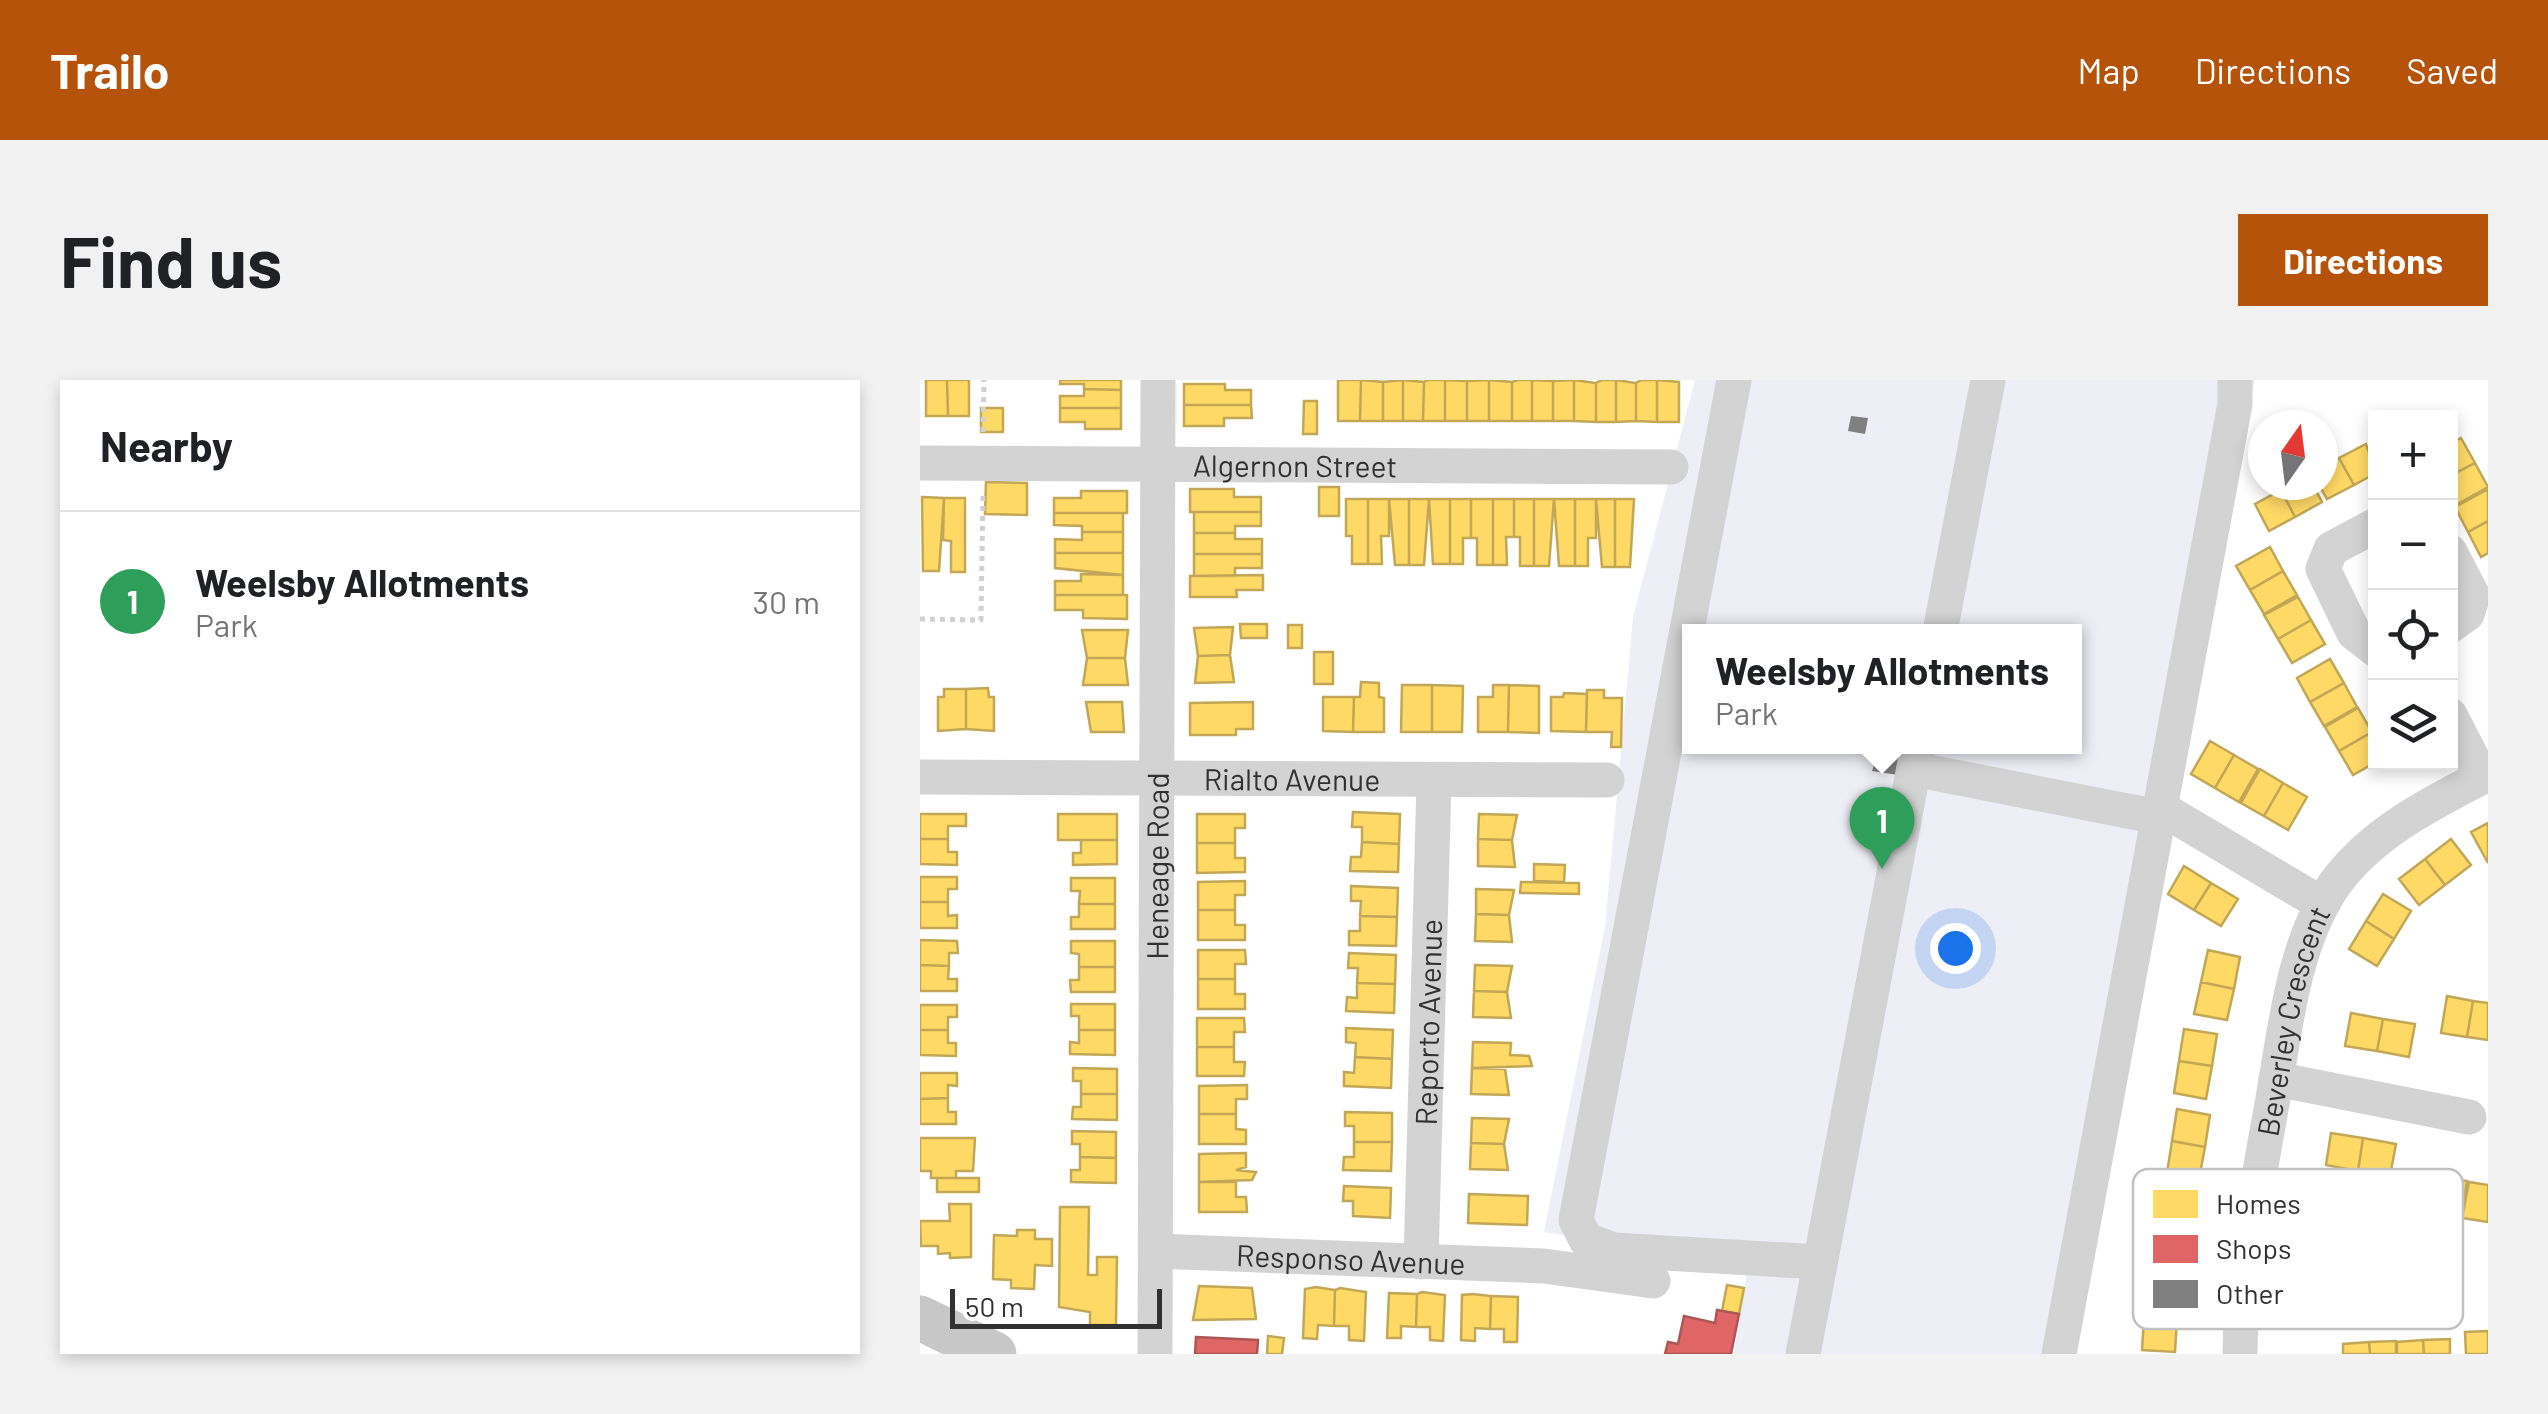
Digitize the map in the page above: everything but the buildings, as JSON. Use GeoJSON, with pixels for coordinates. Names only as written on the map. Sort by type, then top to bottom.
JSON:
{"type":"FeatureCollection","features":[{"type":"Feature","properties":{"kind":"main road"},"geometry":{"type":"LineString","coordinates":[[920,1318],[994,1354]]}},
{"type":"Feature","properties":{"kind":"street","name":"Heneage Road"},"geometry":{"type":"LineString","coordinates":[[1155,1354],[1158,380]]}},
{"type":"Feature","properties":{"kind":"street"},"geometry":{"type":"LineString","coordinates":[[1688,624],[1734,380]]}},
{"type":"Feature","properties":{"kind":"street"},"geometry":{"type":"LineString","coordinates":[[1942,624],[1988,380]]}},
{"type":"Feature","properties":{"kind":"street"},"geometry":{"type":"LineString","coordinates":[[2059,1354],[2236,404],[2235,380]]}},
{"type":"Feature","properties":{"kind":"street","name":"Algernon Street"},"geometry":{"type":"LineString","coordinates":[[920,463],[1670,467]]}},
{"type":"Feature","properties":{"kind":"street"},"geometry":{"type":"LineString","coordinates":[[2368,529],[2330,549],[2323,569],[2354,633],[2368,644]]}},
{"type":"Feature","properties":{"kind":"street"},"geometry":{"type":"LineString","coordinates":[[2458,563],[2480,594],[2468,614],[2458,621]]}},
{"type":"Feature","properties":{"kind":"street"},"geometry":{"type":"LineString","coordinates":[[1682,656],[1576,1220],[1586,1240],[1614,1250],[1819,1262]]}},
{"type":"Feature","properties":{"kind":"street"},"geometry":{"type":"LineString","coordinates":[[2458,729],[2485,775]]}},
{"type":"Feature","properties":{"kind":"street"},"geometry":{"type":"LineString","coordinates":[[1804,1354],[1916,758],[2161,814],[2322,904]]}},
{"type":"Feature","properties":{"kind":"street","name":"Beverley Crescent"},"geometry":{"type":"LineString","coordinates":[[2260,1169],[2292,995],[2322,904],[2337,881],[2375,842],[2485,775]]}},
{"type":"Feature","properties":{"kind":"street","name":"Rialto Avenue"},"geometry":{"type":"LineString","coordinates":[[920,778],[1606,780]]}},
{"type":"Feature","properties":{"kind":"street","name":"Reporto Avenue"},"geometry":{"type":"LineString","coordinates":[[1420,1262],[1434,780]]}},
{"type":"Feature","properties":{"kind":"street"},"geometry":{"type":"LineString","coordinates":[[2276,1079],[2470,1117]]}},
{"type":"Feature","properties":{"kind":"street","name":"Responso Avenue"},"geometry":{"type":"LineString","coordinates":[[1156,1251],[1544,1266],[1652,1282]]}},
{"type":"Feature","properties":{"kind":"street","name":"Beverley Crescent"},"geometry":{"type":"LineString","coordinates":[[2240,1354],[2242,1329]]}},
{"type":"Feature","properties":{"kind":"path"},"geometry":{"type":"LineString","coordinates":[[920,619],[981,620],[984,380]]}},
{"type":"Feature","properties":{"kind":"shaded area"},"geometry":{"type":"Polygon","coordinates":[[[1695,380],[2255,380],[2164,810],[2063,1354],[1734,1354],[1750,1250],[1598,1241],[1544,1232],[1605,927],[1633,617],[1695,380]]]}},
{"type":"Feature","properties":{"kind":"place","name":"Weelsby Allotments"},"geometry":{"type":"Point","coordinates":[1882,869]}}]}
